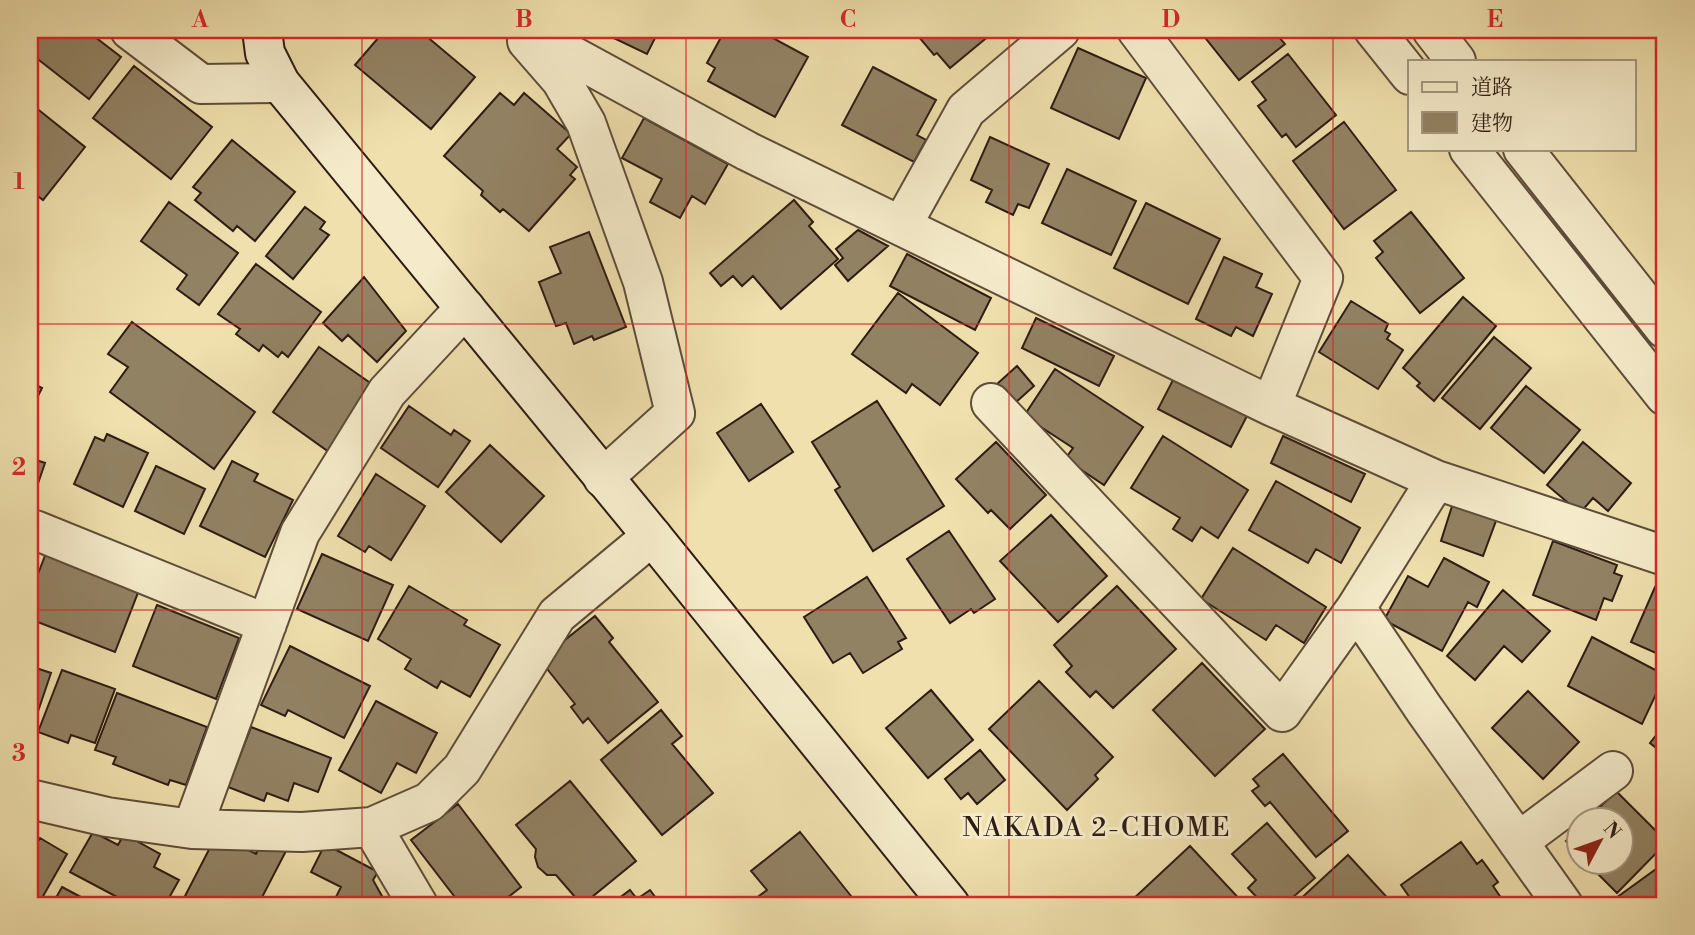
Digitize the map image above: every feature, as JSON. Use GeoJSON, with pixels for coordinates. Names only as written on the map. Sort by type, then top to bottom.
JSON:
{"type":"FeatureCollection","features":[{"type":"Feature","properties":{"kind":"street"},"geometry":{"type":"LineString","coordinates":[[130,30],[201,84],[280,83]]}},
{"type":"Feature","properties":{"kind":"street"},"geometry":{"type":"LineString","coordinates":[[262,30],[264,53],[280,83],[652,536],[950,905]]}},
{"type":"Feature","properties":{"kind":"street"},"geometry":{"type":"LineString","coordinates":[[516,30],[561,80],[586,123],[643,282],[675,414],[603,478]]}},
{"type":"Feature","properties":{"kind":"street"},"geometry":{"type":"LineString","coordinates":[[525,30],[747,150],[1271,406],[1436,480],[1665,556]]}},
{"type":"Feature","properties":{"kind":"street"},"geometry":{"type":"LineString","coordinates":[[902,225],[966,110],[1060,30]]}},
{"type":"Feature","properties":{"kind":"street"},"geometry":{"type":"LineString","coordinates":[[1137,30],[1323,278],[1271,406]]}},
{"type":"Feature","properties":{"kind":"street"},"geometry":{"type":"LineString","coordinates":[[1374,30],[1408,72]]}},
{"type":"Feature","properties":{"kind":"street"},"geometry":{"type":"LineString","coordinates":[[1432,30],[1455,60]]}},
{"type":"Feature","properties":{"kind":"street"},"geometry":{"type":"LineString","coordinates":[[1470,150],[1665,396]]}},
{"type":"Feature","properties":{"kind":"street"},"geometry":{"type":"LineString","coordinates":[[1524,150],[1665,329]]}},
{"type":"Feature","properties":{"kind":"street"},"geometry":{"type":"LineString","coordinates":[[192,829],[300,533],[387,392],[466,308]]}},
{"type":"Feature","properties":{"kind":"street"},"geometry":{"type":"LineString","coordinates":[[991,403],[1282,712],[1356,608],[1436,480]]}},
{"type":"Feature","properties":{"kind":"street"},"geometry":{"type":"LineString","coordinates":[[35,530],[267,624]]}},
{"type":"Feature","properties":{"kind":"street"},"geometry":{"type":"LineString","coordinates":[[30,799],[107,817],[192,829],[302,832],[372,827],[429,802],[462,769],[557,615],[652,536]]}},
{"type":"Feature","properties":{"kind":"street"},"geometry":{"type":"LineString","coordinates":[[1356,608],[1563,905]]}},
{"type":"Feature","properties":{"kind":"street"},"geometry":{"type":"LineString","coordinates":[[1518,842],[1613,771]]}},
{"type":"Feature","properties":{"kind":"street"},"geometry":{"type":"LineString","coordinates":[[372,827],[418,905]]}},
{"type":"Feature","properties":{"kind":"building"},"geometry":{"type":"Polygon","coordinates":[[[30,30],[86,30],[121,57],[89,99],[30,53],[30,30]]]}},
{"type":"Feature","properties":{"kind":"building"},"geometry":{"type":"Polygon","coordinates":[[[385,30],[419,30],[475,77],[431,129],[355,65],[385,30]]]}},
{"type":"Feature","properties":{"kind":"building"},"geometry":{"type":"Polygon","coordinates":[[[597,30],[659,30],[647,54],[597,30]]]}},
{"type":"Feature","properties":{"kind":"building"},"geometry":{"type":"Polygon","coordinates":[[[725,30],[758,30],[808,57],[775,117],[708,81],[715,68],[707,63],[725,30]]]}},
{"type":"Feature","properties":{"kind":"building"},"geometry":{"type":"Polygon","coordinates":[[[913,30],[996,30],[950,68],[937,53],[934,55],[913,30]]]}},
{"type":"Feature","properties":{"kind":"building"},"geometry":{"type":"Polygon","coordinates":[[[1199,30],[1273,30],[1285,44],[1239,80],[1199,30]]]}},
{"type":"Feature","properties":{"kind":"building"},"geometry":{"type":"Polygon","coordinates":[[[1078,48],[1146,78],[1119,139],[1051,108],[1078,48]]]}},
{"type":"Feature","properties":{"kind":"building"},"geometry":{"type":"Polygon","coordinates":[[[1288,54],[1336,115],[1296,147],[1286,134],[1282,137],[1258,106],[1266,100],[1252,82],[1288,54]]]}},
{"type":"Feature","properties":{"kind":"building"},"geometry":{"type":"Polygon","coordinates":[[[134,66],[212,127],[171,179],[93,118],[134,66]]]}},
{"type":"Feature","properties":{"kind":"building"},"geometry":{"type":"Polygon","coordinates":[[[873,67],[936,100],[917,135],[926,140],[914,162],[842,125],[873,67]]]}},
{"type":"Feature","properties":{"kind":"building"},"geometry":{"type":"Polygon","coordinates":[[[500,93],[514,105],[524,93],[571,134],[557,149],[577,167],[570,175],[575,179],[529,231],[503,209],[500,212],[481,195],[483,191],[444,156],[500,93]]]}},
{"type":"Feature","properties":{"kind":"building"},"geometry":{"type":"Polygon","coordinates":[[[30,103],[85,147],[43,200],[30,190],[30,103]]]}},
{"type":"Feature","properties":{"kind":"building"},"geometry":{"type":"Polygon","coordinates":[[[644,118],[728,164],[705,204],[692,196],[680,218],[650,202],[662,179],[622,158],[644,118]]]}},
{"type":"Feature","properties":{"kind":"building"},"geometry":{"type":"Polygon","coordinates":[[[1344,122],[1396,190],[1344,229],[1293,161],[1344,122]]]}},
{"type":"Feature","properties":{"kind":"building"},"geometry":{"type":"Polygon","coordinates":[[[990,137],[1049,164],[1029,208],[1018,204],[1013,215],[986,202],[992,190],[971,180],[990,137]]]}},
{"type":"Feature","properties":{"kind":"building"},"geometry":{"type":"Polygon","coordinates":[[[232,140],[295,192],[255,241],[237,226],[233,231],[195,200],[201,193],[193,187],[232,140]]]}},
{"type":"Feature","properties":{"kind":"building"},"geometry":{"type":"Polygon","coordinates":[[[1067,169],[1136,201],[1111,255],[1042,223],[1067,169]]]}},
{"type":"Feature","properties":{"kind":"building"},"geometry":{"type":"Polygon","coordinates":[[[794,200],[813,222],[809,226],[838,259],[781,309],[753,276],[742,286],[733,276],[721,286],[710,273],[794,200]]]}},
{"type":"Feature","properties":{"kind":"building"},"geometry":{"type":"Polygon","coordinates":[[[169,202],[238,253],[199,305],[177,289],[187,275],[141,241],[169,202]]]}},
{"type":"Feature","properties":{"kind":"building"},"geometry":{"type":"Polygon","coordinates":[[[1146,203],[1220,239],[1188,304],[1114,268],[1146,203]]]}},
{"type":"Feature","properties":{"kind":"building"},"geometry":{"type":"Polygon","coordinates":[[[305,207],[325,222],[320,229],[329,235],[293,279],[266,256],[305,207]]]}},
{"type":"Feature","properties":{"kind":"building"},"geometry":{"type":"Polygon","coordinates":[[[1411,212],[1464,278],[1420,313],[1376,258],[1383,252],[1374,241],[1411,212]]]}},
{"type":"Feature","properties":{"kind":"building"},"geometry":{"type":"Polygon","coordinates":[[[858,230],[888,246],[848,281],[835,265],[843,258],[836,249],[858,230]]]}},
{"type":"Feature","properties":{"kind":"building"},"geometry":{"type":"Polygon","coordinates":[[[589,232],[626,327],[594,340],[592,336],[574,344],[566,323],[556,326],[539,282],[561,273],[550,247],[589,232]]]}},
{"type":"Feature","properties":{"kind":"building"},"geometry":{"type":"Polygon","coordinates":[[[907,254],[991,298],[975,330],[890,286],[907,254]]]}},
{"type":"Feature","properties":{"kind":"building"},"geometry":{"type":"Polygon","coordinates":[[[1224,257],[1262,274],[1256,287],[1272,294],[1253,336],[1236,327],[1231,336],[1196,319],[1224,257]]]}},
{"type":"Feature","properties":{"kind":"building"},"geometry":{"type":"Polygon","coordinates":[[[256,264],[321,312],[288,357],[282,352],[278,357],[263,345],[259,351],[236,334],[240,329],[218,314],[256,264]]]}},
{"type":"Feature","properties":{"kind":"building"},"geometry":{"type":"Polygon","coordinates":[[[364,277],[406,331],[377,362],[348,335],[342,341],[323,323],[364,277]]]}},
{"type":"Feature","properties":{"kind":"building"},"geometry":{"type":"Polygon","coordinates":[[[898,293],[978,353],[940,405],[912,384],[906,393],[852,354],[898,293]]]}},
{"type":"Feature","properties":{"kind":"building"},"geometry":{"type":"Polygon","coordinates":[[[1463,297],[1496,326],[1434,401],[1417,386],[1420,383],[1403,368],[1463,297]]]}},
{"type":"Feature","properties":{"kind":"building"},"geometry":{"type":"Polygon","coordinates":[[[1351,301],[1388,324],[1385,331],[1390,334],[1387,339],[1403,350],[1378,389],[1319,352],[1351,301]]]}},
{"type":"Feature","properties":{"kind":"building"},"geometry":{"type":"Polygon","coordinates":[[[1036,318],[1114,356],[1099,386],[1022,348],[1036,318]]]}},
{"type":"Feature","properties":{"kind":"building"},"geometry":{"type":"Polygon","coordinates":[[[132,322],[255,412],[214,469],[110,392],[128,367],[108,354],[132,322]]]}},
{"type":"Feature","properties":{"kind":"building"},"geometry":{"type":"Polygon","coordinates":[[[1494,337],[1531,368],[1480,429],[1442,398],[1494,337]]]}},
{"type":"Feature","properties":{"kind":"building"},"geometry":{"type":"Polygon","coordinates":[[[319,347],[376,387],[329,452],[273,412],[319,347]]]}},
{"type":"Feature","properties":{"kind":"building"},"geometry":{"type":"Polygon","coordinates":[[[1017,366],[1034,386],[1014,404],[997,384],[1017,366]]]}},
{"type":"Feature","properties":{"kind":"building"},"geometry":{"type":"Polygon","coordinates":[[[1055,369],[1143,427],[1104,485],[1065,459],[1073,448],[1024,416],[1055,369]]]}},
{"type":"Feature","properties":{"kind":"building"},"geometry":{"type":"Polygon","coordinates":[[[1174,378],[1247,416],[1231,447],[1158,409],[1174,378]]]}},
{"type":"Feature","properties":{"kind":"building"},"geometry":{"type":"Polygon","coordinates":[[[30,382],[42,388],[30,412],[30,382]]]}},
{"type":"Feature","properties":{"kind":"building"},"geometry":{"type":"Polygon","coordinates":[[[1526,386],[1580,430],[1544,473],[1491,428],[1526,386]]]}},
{"type":"Feature","properties":{"kind":"building"},"geometry":{"type":"Polygon","coordinates":[[[877,401],[944,506],[873,551],[835,490],[840,487],[812,442],[877,401]]]}},
{"type":"Feature","properties":{"kind":"building"},"geometry":{"type":"Polygon","coordinates":[[[761,404],[793,452],[749,481],[717,433],[761,404]]]}},
{"type":"Feature","properties":{"kind":"building"},"geometry":{"type":"Polygon","coordinates":[[[409,406],[451,435],[454,430],[470,441],[438,487],[381,448],[409,406]]]}},
{"type":"Feature","properties":{"kind":"building"},"geometry":{"type":"Polygon","coordinates":[[[107,434],[148,453],[123,507],[74,484],[95,437],[104,441],[107,434]]]}},
{"type":"Feature","properties":{"kind":"building"},"geometry":{"type":"Polygon","coordinates":[[[1163,436],[1248,490],[1218,538],[1201,527],[1192,541],[1173,529],[1180,518],[1131,488],[1163,436]]]}},
{"type":"Feature","properties":{"kind":"building"},"geometry":{"type":"Polygon","coordinates":[[[1283,436],[1365,474],[1351,502],[1271,463],[1283,436]]]}},
{"type":"Feature","properties":{"kind":"building"},"geometry":{"type":"Polygon","coordinates":[[[996,442],[1046,495],[1010,529],[991,510],[988,513],[956,479],[996,442]]]}},
{"type":"Feature","properties":{"kind":"building"},"geometry":{"type":"Polygon","coordinates":[[[1583,442],[1631,483],[1608,511],[1593,498],[1580,513],[1547,485],[1583,442]]]}},
{"type":"Feature","properties":{"kind":"building"},"geometry":{"type":"Polygon","coordinates":[[[490,445],[544,496],[501,542],[446,492],[490,445]]]}},
{"type":"Feature","properties":{"kind":"building"},"geometry":{"type":"Polygon","coordinates":[[[30,458],[45,463],[30,507],[30,458]]]}},
{"type":"Feature","properties":{"kind":"building"},"geometry":{"type":"Polygon","coordinates":[[[232,461],[258,474],[254,481],[293,500],[265,557],[200,526],[232,461]]]}},
{"type":"Feature","properties":{"kind":"building"},"geometry":{"type":"Polygon","coordinates":[[[156,466],[205,489],[184,534],[135,511],[156,466]]]}},
{"type":"Feature","properties":{"kind":"building"},"geometry":{"type":"Polygon","coordinates":[[[376,474],[425,506],[391,560],[369,546],[365,552],[338,536],[376,474]]]}},
{"type":"Feature","properties":{"kind":"building"},"geometry":{"type":"Polygon","coordinates":[[[1276,481],[1360,528],[1341,563],[1316,549],[1308,563],[1249,530],[1276,481]]]}},
{"type":"Feature","properties":{"kind":"building"},"geometry":{"type":"Polygon","coordinates":[[[1453,503],[1497,518],[1483,556],[1441,541],[1453,503]]]}},
{"type":"Feature","properties":{"kind":"building"},"geometry":{"type":"Polygon","coordinates":[[[1051,515],[1107,576],[1058,622],[1000,561],[1051,515]]]}},
{"type":"Feature","properties":{"kind":"building"},"geometry":{"type":"Polygon","coordinates":[[[949,531],[995,599],[974,613],[971,609],[950,623],[907,559],[949,531]]]}},
{"type":"Feature","properties":{"kind":"building"},"geometry":{"type":"Polygon","coordinates":[[[1553,541],[1617,565],[1614,573],[1622,576],[1612,601],[1604,598],[1596,620],[1533,595],[1553,541]]]}},
{"type":"Feature","properties":{"kind":"building"},"geometry":{"type":"Polygon","coordinates":[[[1233,548],[1326,607],[1304,643],[1276,625],[1266,640],[1201,599],[1233,548]]]}},
{"type":"Feature","properties":{"kind":"building"},"geometry":{"type":"Polygon","coordinates":[[[46,553],[139,590],[115,652],[30,619],[30,586],[33,587],[46,553]]]}},
{"type":"Feature","properties":{"kind":"building"},"geometry":{"type":"Polygon","coordinates":[[[322,554],[393,585],[368,641],[297,609],[322,554]]]}},
{"type":"Feature","properties":{"kind":"building"},"geometry":{"type":"Polygon","coordinates":[[[1444,558],[1489,582],[1477,607],[1468,602],[1442,651],[1384,620],[1408,576],[1428,587],[1444,558]]]}},
{"type":"Feature","properties":{"kind":"building"},"geometry":{"type":"Polygon","coordinates":[[[867,577],[906,638],[898,642],[902,649],[863,673],[850,653],[833,663],[804,617],[867,577]]]}},
{"type":"Feature","properties":{"kind":"building"},"geometry":{"type":"Polygon","coordinates":[[[409,586],[467,620],[464,625],[500,645],[470,697],[441,681],[437,688],[405,669],[411,659],[378,639],[409,586]]]}},
{"type":"Feature","properties":{"kind":"building"},"geometry":{"type":"Polygon","coordinates":[[[1117,586],[1176,649],[1113,708],[1096,691],[1090,697],[1066,672],[1072,666],[1054,645],[1117,586]]]}},
{"type":"Feature","properties":{"kind":"building"},"geometry":{"type":"Polygon","coordinates":[[[1655,587],[1665,591],[1665,657],[1631,642],[1655,587]]]}},
{"type":"Feature","properties":{"kind":"building"},"geometry":{"type":"Polygon","coordinates":[[[1503,590],[1550,631],[1522,662],[1504,646],[1475,680],[1447,656],[1503,590]]]}},
{"type":"Feature","properties":{"kind":"building"},"geometry":{"type":"Polygon","coordinates":[[[157,605],[239,638],[216,699],[133,666],[157,605]]]}},
{"type":"Feature","properties":{"kind":"building"},"geometry":{"type":"Polygon","coordinates":[[[595,616],[613,638],[609,642],[658,702],[608,743],[588,718],[583,723],[571,707],[575,704],[540,660],[595,616]]]}},
{"type":"Feature","properties":{"kind":"building"},"geometry":{"type":"Polygon","coordinates":[[[1592,637],[1665,675],[1642,724],[1568,686],[1592,637]]]}},
{"type":"Feature","properties":{"kind":"building"},"geometry":{"type":"Polygon","coordinates":[[[290,646],[370,686],[344,738],[288,710],[285,716],[261,705],[290,646]]]}},
{"type":"Feature","properties":{"kind":"building"},"geometry":{"type":"Polygon","coordinates":[[[1202,663],[1265,729],[1215,776],[1153,710],[1202,663]]]}},
{"type":"Feature","properties":{"kind":"building"},"geometry":{"type":"Polygon","coordinates":[[[30,666],[51,673],[30,735],[30,666]]]}},
{"type":"Feature","properties":{"kind":"building"},"geometry":{"type":"Polygon","coordinates":[[[62,670],[115,689],[95,743],[71,735],[68,743],[38,732],[62,670]]]}},
{"type":"Feature","properties":{"kind":"building"},"geometry":{"type":"Polygon","coordinates":[[[1039,681],[1113,757],[1095,775],[1098,779],[1067,810],[989,729],[1039,681]]]}},
{"type":"Feature","properties":{"kind":"building"},"geometry":{"type":"Polygon","coordinates":[[[931,690],[973,740],[928,778],[886,728],[931,690]]]}},
{"type":"Feature","properties":{"kind":"building"},"geometry":{"type":"Polygon","coordinates":[[[1528,691],[1579,742],[1543,779],[1492,728],[1528,691]]]}},
{"type":"Feature","properties":{"kind":"building"},"geometry":{"type":"Polygon","coordinates":[[[117,693],[207,727],[186,785],[170,780],[168,785],[113,764],[116,757],[95,750],[117,693]]]}},
{"type":"Feature","properties":{"kind":"building"},"geometry":{"type":"Polygon","coordinates":[[[376,701],[437,733],[416,773],[397,763],[381,793],[339,770],[376,701]]]}},
{"type":"Feature","properties":{"kind":"building"},"geometry":{"type":"Polygon","coordinates":[[[661,710],[682,736],[672,744],[713,793],[662,835],[601,760],[661,710]]]}},
{"type":"Feature","properties":{"kind":"building"},"geometry":{"type":"Polygon","coordinates":[[[1665,724],[1665,755],[1650,743],[1665,724]]]}},
{"type":"Feature","properties":{"kind":"building"},"geometry":{"type":"Polygon","coordinates":[[[251,727],[331,758],[318,792],[294,783],[288,801],[267,793],[264,801],[228,787],[251,727]]]}},
{"type":"Feature","properties":{"kind":"building"},"geometry":{"type":"Polygon","coordinates":[[[980,750],[1005,780],[977,804],[968,793],[961,799],[945,779],[980,750]]]}},
{"type":"Feature","properties":{"kind":"building"},"geometry":{"type":"Polygon","coordinates":[[[1283,754],[1348,831],[1316,857],[1270,802],[1265,806],[1252,791],[1259,786],[1253,779],[1283,754]]]}},
{"type":"Feature","properties":{"kind":"building"},"geometry":{"type":"Polygon","coordinates":[[[1665,759],[1665,773],[1659,767],[1665,759]]]}},
{"type":"Feature","properties":{"kind":"building"},"geometry":{"type":"Polygon","coordinates":[[[570,781],[636,861],[582,905],[556,875],[547,875],[538,867],[536,849],[516,825],[570,781]]]}},
{"type":"Feature","properties":{"kind":"building"},"geometry":{"type":"Polygon","coordinates":[[[1616,791],[1631,806],[1601,806],[1616,791]]]}},
{"type":"Feature","properties":{"kind":"building"},"geometry":{"type":"Polygon","coordinates":[[[458,804],[521,887],[498,905],[461,905],[411,840],[458,804]]]}},
{"type":"Feature","properties":{"kind":"building"},"geometry":{"type":"Polygon","coordinates":[[[1636,811],[1665,840],[1665,844],[1636,874],[1636,811]]]}},
{"type":"Feature","properties":{"kind":"building"},"geometry":{"type":"Polygon","coordinates":[[[1267,823],[1315,878],[1284,905],[1264,905],[1248,888],[1256,880],[1232,854],[1267,823]]]}},
{"type":"Feature","properties":{"kind":"building"},"geometry":{"type":"Polygon","coordinates":[[[93,832],[118,845],[124,834],[160,854],[154,867],[179,880],[165,905],[132,905],[70,872],[93,832]]]}},
{"type":"Feature","properties":{"kind":"building"},"geometry":{"type":"Polygon","coordinates":[[[800,832],[855,901],[850,905],[766,905],[759,896],[767,890],[751,871],[800,832]]]}},
{"type":"Feature","properties":{"kind":"building"},"geometry":{"type":"Polygon","coordinates":[[[217,834],[256,854],[264,839],[286,851],[258,905],[202,905],[185,896],[217,834]]]}},
{"type":"Feature","properties":{"kind":"building"},"geometry":{"type":"Polygon","coordinates":[[[40,838],[67,854],[38,905],[30,905],[30,855],[40,838]]]}},
{"type":"Feature","properties":{"kind":"building"},"geometry":{"type":"Polygon","coordinates":[[[1461,842],[1477,864],[1482,860],[1498,882],[1493,886],[1506,905],[1415,905],[1401,885],[1461,842]]]}},
{"type":"Feature","properties":{"kind":"building"},"geometry":{"type":"Polygon","coordinates":[[[325,844],[378,872],[373,880],[387,905],[332,905],[341,887],[311,872],[325,844]]]}},
{"type":"Feature","properties":{"kind":"building"},"geometry":{"type":"Polygon","coordinates":[[[1190,846],[1245,905],[1135,905],[1131,901],[1190,846]]]}},
{"type":"Feature","properties":{"kind":"building"},"geometry":{"type":"Polygon","coordinates":[[[1348,855],[1394,905],[1296,903],[1348,855]]]}},
{"type":"Feature","properties":{"kind":"building"},"geometry":{"type":"Polygon","coordinates":[[[1659,867],[1665,875],[1665,905],[1610,905],[1609,903],[1659,867]]]}},
{"type":"Feature","properties":{"kind":"building"},"geometry":{"type":"Polygon","coordinates":[[[1600,876],[1634,876],[1617,893],[1600,876]]]}},
{"type":"Feature","properties":{"kind":"building"},"geometry":{"type":"Polygon","coordinates":[[[62,887],[96,905],[52,905],[62,887]]]}},
{"type":"Feature","properties":{"kind":"building"},"geometry":{"type":"Polygon","coordinates":[[[630,890],[637,899],[650,890],[659,902],[655,905],[610,905],[630,890]]]}},
{"type":"Feature","properties":{"kind":"district","name":"NAKADA 2-CHOME"},"geometry":{"type":"Point","coordinates":[1097,828]}}]}
